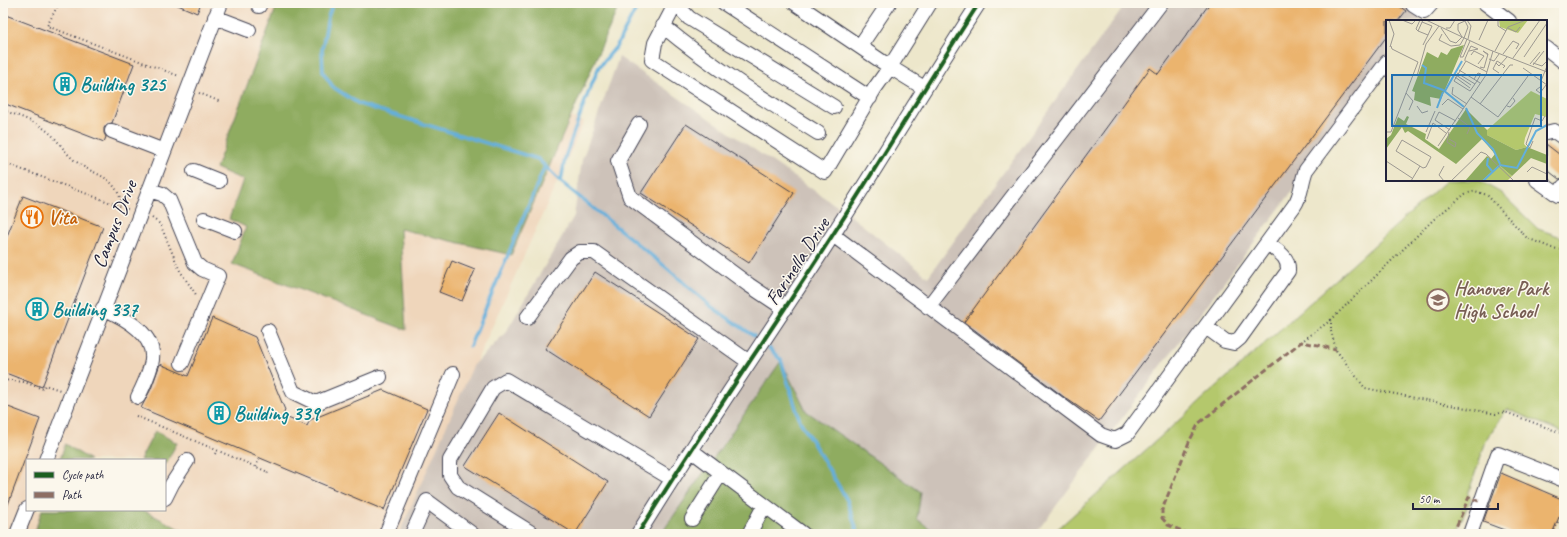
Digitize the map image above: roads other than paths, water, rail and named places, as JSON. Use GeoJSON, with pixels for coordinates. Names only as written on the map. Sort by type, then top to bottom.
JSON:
{"type":"FeatureCollection","features":[{"type":"Feature","properties":{"kind":"street","name":"Campus Drive"},"geometry":{"type":"LineString","coordinates":[[46,459],[221,3]]}},
{"type":"Feature","properties":{"kind":"street"},"geometry":{"type":"LineString","coordinates":[[834,107],[689,18],[676,3],[655,44],[652,60],[825,172],[930,3]]}},
{"type":"Feature","properties":{"kind":"street"},"geometry":{"type":"LineString","coordinates":[[724,3],[870,98]]}},
{"type":"Feature","properties":{"kind":"street"},"geometry":{"type":"LineString","coordinates":[[795,3],[924,88]]}},
{"type":"Feature","properties":{"kind":"street"},"geometry":{"type":"LineString","coordinates":[[860,46],[889,3]]}},
{"type":"Feature","properties":{"kind":"street","name":"Farinella Drive"},"geometry":{"type":"LineString","coordinates":[[638,534],[672,479],[692,451],[833,235],[924,88],[979,3]]}},
{"type":"Feature","properties":{"kind":"street"},"geometry":{"type":"LineString","coordinates":[[928,307],[1161,3]]}},
{"type":"Feature","properties":{"kind":"street"},"geometry":{"type":"LineString","coordinates":[[1489,4],[1508,20]]}},
{"type":"Feature","properties":{"kind":"street"},"geometry":{"type":"LineString","coordinates":[[215,17],[249,30]]}},
{"type":"Feature","properties":{"kind":"street"},"geometry":{"type":"LineString","coordinates":[[663,26],[764,98],[818,133]]}},
{"type":"Feature","properties":{"kind":"street"},"geometry":{"type":"LineString","coordinates":[[1547,49],[1563,60]]}},
{"type":"Feature","properties":{"kind":"street"},"geometry":{"type":"LineString","coordinates":[[833,235],[1101,435],[1115,440],[1127,434],[1298,200],[1302,189],[1301,180],[1306,170],[1386,63]]}},
{"type":"Feature","properties":{"kind":"street"},"geometry":{"type":"LineString","coordinates":[[639,124],[618,161],[630,197],[750,285],[785,308]]}},
{"type":"Feature","properties":{"kind":"street"},"geometry":{"type":"LineString","coordinates":[[112,131],[164,151]]}},
{"type":"Feature","properties":{"kind":"street"},"geometry":{"type":"LineString","coordinates":[[194,170],[220,181]]}},
{"type":"Feature","properties":{"kind":"street"},"geometry":{"type":"LineString","coordinates":[[1538,181],[1558,195],[1564,186]]}},
{"type":"Feature","properties":{"kind":"street"},"geometry":{"type":"LineString","coordinates":[[149,190],[162,194],[169,200],[195,263],[202,269],[218,276],[182,363]]}},
{"type":"Feature","properties":{"kind":"street"},"geometry":{"type":"LineString","coordinates":[[204,219],[235,231]]}},
{"type":"Feature","properties":{"kind":"street"},"geometry":{"type":"LineString","coordinates":[[1206,327],[1225,341],[1234,343],[1240,338],[1288,271],[1286,257],[1267,243]]}},
{"type":"Feature","properties":{"kind":"street"},"geometry":{"type":"LineString","coordinates":[[527,318],[571,258],[580,252],[594,252],[749,362]]}},
{"type":"Feature","properties":{"kind":"street"},"geometry":{"type":"LineString","coordinates":[[103,308],[137,326],[150,347],[152,356],[151,364],[138,397]]}},
{"type":"Feature","properties":{"kind":"street"},"geometry":{"type":"LineString","coordinates":[[268,331],[293,392],[316,403],[380,377]]}},
{"type":"Feature","properties":{"kind":"street"},"geometry":{"type":"LineString","coordinates":[[386,534],[452,374]]}},
{"type":"Feature","properties":{"kind":"street"},"geometry":{"type":"LineString","coordinates":[[533,534],[458,487],[450,475],[450,460],[493,388],[506,380],[672,479]]}},
{"type":"Feature","properties":{"kind":"street"},"geometry":{"type":"LineString","coordinates":[[692,451],[803,534]]}},
{"type":"Feature","properties":{"kind":"street"},"geometry":{"type":"LineString","coordinates":[[1470,534],[1498,454],[1564,480]]}},
{"type":"Feature","properties":{"kind":"street"},"geometry":{"type":"LineString","coordinates":[[166,496],[187,461]]}},
{"type":"Feature","properties":{"kind":"street"},"geometry":{"type":"LineString","coordinates":[[692,518],[720,473]]}},
{"type":"Feature","properties":{"kind":"street"},"geometry":{"type":"LineString","coordinates":[[412,534],[427,501],[472,534]]}},
{"type":"Feature","properties":{"kind":"street"},"geometry":{"type":"LineString","coordinates":[[749,534],[764,506]]}},
{"type":"Feature","properties":{"kind":"street"},"geometry":{"type":"LineString","coordinates":[[17,534],[26,511]]}},
{"type":"Feature","properties":{"kind":"waterway"},"geometry":{"type":"LineString","coordinates":[[333,3],[328,17],[322,50],[323,72],[333,87],[359,104],[538,159],[561,182],[667,268],[709,305],[754,336]]}},
{"type":"Feature","properties":{"kind":"waterway"},"geometry":{"type":"LineString","coordinates":[[561,182],[565,157],[599,67],[616,47],[639,3]]}},
{"type":"Feature","properties":{"kind":"waterway"},"geometry":{"type":"LineString","coordinates":[[470,346],[545,166]]}},
{"type":"Feature","properties":{"kind":"waterway"},"geometry":{"type":"LineString","coordinates":[[769,348],[781,360],[800,421],[847,500],[858,534]]}},
{"type":"Feature","properties":{"kind":"place","name":"Building 325"},"geometry":{"type":"Point","coordinates":[65,84]}},
{"type":"Feature","properties":{"kind":"place","name":"Vita"},"geometry":{"type":"Point","coordinates":[32,217]}},
{"type":"Feature","properties":{"kind":"place","name":"Hanover Park High School"},"geometry":{"type":"Point","coordinates":[1438,300]}},
{"type":"Feature","properties":{"kind":"place","name":"Building 337"},"geometry":{"type":"Point","coordinates":[37,309]}},
{"type":"Feature","properties":{"kind":"place","name":"Building 339"},"geometry":{"type":"Point","coordinates":[219,413]}}]}
